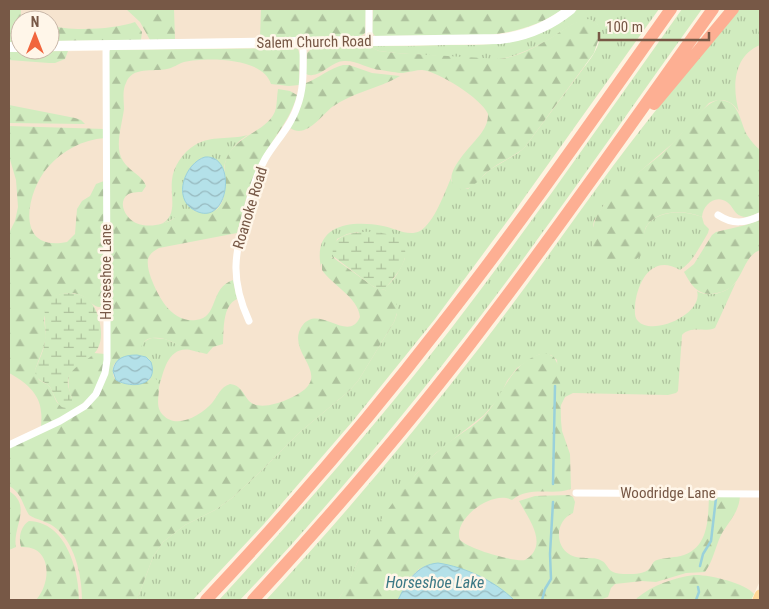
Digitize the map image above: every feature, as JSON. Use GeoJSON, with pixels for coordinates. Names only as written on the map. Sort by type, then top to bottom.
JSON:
{"type":"FeatureCollection","features":[{"type":"Feature","properties":{"kind":"highway"},"geometry":{"type":"LineString","coordinates":[[206,600],[271,530],[346,444],[436,332],[528,209],[670,9]]}},
{"type":"Feature","properties":{"kind":"highway"},"geometry":{"type":"LineString","coordinates":[[253,600],[358,482],[444,378],[513,288],[713,9]]}},
{"type":"Feature","properties":{"kind":"highway"},"geometry":{"type":"LineString","coordinates":[[605,160],[733,9]]}},
{"type":"Feature","properties":{"kind":"main road"},"geometry":{"type":"LineString","coordinates":[[758,600],[760,595]]}},
{"type":"Feature","properties":{"kind":"street"},"geometry":{"type":"LineString","coordinates":[[369,9],[369,41]]}},
{"type":"Feature","properties":{"kind":"street","name":"Salem Church Road"},"geometry":{"type":"LineString","coordinates":[[60,46],[507,38],[544,27],[570,9]]}},
{"type":"Feature","properties":{"kind":"street","name":"Roanoke Road"},"geometry":{"type":"LineString","coordinates":[[249,321],[242,304],[236,280],[235,263],[237,249],[258,173],[293,117],[298,105],[302,85],[304,42]]}},
{"type":"Feature","properties":{"kind":"street","name":"Horseshoe Lane"},"geometry":{"type":"LineString","coordinates":[[9,445],[52,425],[85,406],[99,390],[105,373],[107,288],[106,45]]}},
{"type":"Feature","properties":{"kind":"street"},"geometry":{"type":"LineString","coordinates":[[718,215],[730,221],[739,222],[746,222],[760,216]]}},
{"type":"Feature","properties":{"kind":"street","name":"Woodridge Lane"},"geometry":{"type":"LineString","coordinates":[[576,493],[760,494]]}},
{"type":"Feature","properties":{"kind":"shaded area"},"geometry":{"type":"Polygon","coordinates":[[[9,9],[563,9],[499,34],[489,35],[60,41],[60,10],[10,10],[9,42],[9,9]]]}},
{"type":"Feature","properties":{"kind":"shaded area"},"geometry":{"type":"Polygon","coordinates":[[[760,14],[760,581],[751,600],[278,600],[760,14]]]}},
{"type":"Feature","properties":{"kind":"shaded area"},"geometry":{"type":"Polygon","coordinates":[[[554,27],[594,77],[332,426],[170,600],[9,600],[9,52],[10,60],[60,60],[60,51],[489,45],[525,39],[554,27]]]}},
{"type":"Feature","properties":{"kind":"green space"},"geometry":{"type":"Polygon","coordinates":[[[9,9],[21,9],[10,10],[9,42],[9,9]]]}},
{"type":"Feature","properties":{"kind":"green space"},"geometry":{"type":"Polygon","coordinates":[[[126,9],[174,9],[175,39],[150,40],[140,22],[126,9]]]}},
{"type":"Feature","properties":{"kind":"green space"},"geometry":{"type":"Polygon","coordinates":[[[261,9],[366,9],[365,33],[361,36],[260,38],[261,9]]]}},
{"type":"Feature","properties":{"kind":"green space"},"geometry":{"type":"Polygon","coordinates":[[[373,9],[563,9],[537,23],[519,30],[499,34],[375,36],[372,32],[373,9]]]}},
{"type":"Feature","properties":{"kind":"green space"},"geometry":{"type":"Polygon","coordinates":[[[578,9],[659,9],[435,319],[352,422],[264,524],[193,600],[137,600],[153,557],[163,542],[185,525],[215,510],[232,498],[300,432],[349,391],[358,381],[394,322],[397,306],[385,290],[380,289],[392,281],[405,258],[358,232],[347,234],[337,239],[335,259],[331,257],[321,264],[321,267],[320,253],[323,242],[328,234],[337,228],[359,224],[383,226],[406,233],[420,231],[430,221],[451,178],[451,181],[464,189],[468,189],[491,169],[525,147],[591,58],[600,39],[600,29],[594,21],[581,21],[528,50],[493,60],[396,53],[379,51],[368,46],[502,43],[532,36],[547,30],[578,9]]]}},
{"type":"Feature","properties":{"kind":"green space"},"geometry":{"type":"Polygon","coordinates":[[[682,9],[702,9],[536,242],[451,354],[333,497],[240,600],[219,600],[337,468],[450,330],[539,211],[682,9]]]}},
{"type":"Feature","properties":{"kind":"green space"},"geometry":{"type":"Polygon","coordinates":[[[739,9],[760,9],[760,45],[744,57],[737,74],[735,83],[739,112],[730,102],[718,100],[709,103],[673,143],[604,205],[593,226],[594,248],[645,246],[644,234],[649,223],[655,218],[670,213],[687,213],[702,217],[704,224],[709,229],[696,253],[685,267],[680,270],[661,265],[654,268],[643,280],[636,297],[635,316],[638,321],[645,325],[665,325],[685,315],[693,308],[697,300],[697,291],[707,294],[723,292],[736,282],[715,328],[690,330],[682,335],[678,391],[668,395],[573,393],[565,397],[560,407],[557,360],[551,355],[540,354],[532,358],[517,368],[507,381],[499,398],[484,415],[436,453],[416,474],[382,519],[338,600],[266,600],[349,508],[428,412],[514,302],[628,146],[739,9]]]}},
{"type":"Feature","properties":{"kind":"green space"},"geometry":{"type":"Polygon","coordinates":[[[589,19],[596,22],[600,28],[600,35],[594,53],[525,147],[491,169],[471,187],[464,189],[459,189],[455,186],[452,181],[452,174],[455,166],[479,137],[488,117],[484,108],[469,94],[448,80],[422,70],[403,73],[376,69],[349,61],[334,64],[320,73],[306,74],[307,53],[312,48],[368,46],[379,51],[396,53],[499,59],[528,50],[574,23],[589,19]]]}},
{"type":"Feature","properties":{"kind":"green space"},"geometry":{"type":"Polygon","coordinates":[[[135,22],[142,32],[141,40],[60,41],[60,27],[93,29],[135,22]]]}},
{"type":"Feature","properties":{"kind":"green space"},"geometry":{"type":"Polygon","coordinates":[[[298,49],[300,55],[299,85],[271,84],[266,75],[257,68],[233,61],[219,60],[194,60],[167,69],[138,72],[133,74],[126,83],[119,136],[120,155],[123,161],[142,179],[146,186],[142,192],[127,195],[124,199],[123,207],[124,211],[133,221],[145,225],[165,223],[185,212],[212,212],[216,210],[224,195],[224,168],[228,155],[239,142],[268,122],[276,108],[278,89],[290,91],[297,95],[290,113],[256,170],[249,188],[237,233],[159,248],[148,259],[151,278],[157,293],[173,313],[187,320],[203,318],[208,314],[220,289],[233,280],[237,299],[232,302],[226,313],[223,344],[213,347],[207,354],[188,349],[165,339],[149,339],[144,342],[136,353],[120,359],[114,364],[114,377],[119,382],[129,385],[156,379],[159,387],[158,406],[160,411],[169,419],[175,421],[189,419],[202,412],[212,403],[221,389],[230,384],[239,388],[253,404],[262,406],[286,400],[301,392],[309,384],[311,376],[298,342],[299,332],[303,325],[307,321],[315,319],[350,326],[356,324],[360,317],[355,303],[322,270],[322,261],[328,256],[374,287],[385,290],[392,295],[398,310],[394,322],[358,381],[349,391],[300,432],[232,498],[215,510],[185,525],[163,542],[153,557],[137,600],[82,600],[79,570],[67,541],[53,526],[29,515],[19,495],[9,486],[9,447],[71,417],[104,382],[108,55],[110,50],[298,49]]]}},
{"type":"Feature","properties":{"kind":"green space"},"geometry":{"type":"Polygon","coordinates":[[[60,51],[68,51],[65,59],[55,63],[9,60],[10,52],[10,60],[60,60],[60,51]]]}},
{"type":"Feature","properties":{"kind":"green space"},"geometry":{"type":"Polygon","coordinates":[[[343,65],[349,65],[372,73],[400,76],[340,102],[307,129],[296,131],[290,128],[301,106],[306,83],[343,65]]]}},
{"type":"Feature","properties":{"kind":"green space"},"geometry":{"type":"Polygon","coordinates":[[[718,100],[731,103],[735,107],[747,135],[760,150],[760,212],[744,217],[737,214],[727,202],[718,199],[707,205],[702,217],[680,212],[664,214],[651,221],[646,227],[645,246],[640,256],[629,263],[616,265],[605,262],[594,249],[593,228],[606,202],[630,179],[667,149],[706,107],[718,100]]]}},
{"type":"Feature","properties":{"kind":"green space"},"geometry":{"type":"Polygon","coordinates":[[[9,105],[75,118],[85,124],[9,123],[9,105]]]}},
{"type":"Feature","properties":{"kind":"green space"},"geometry":{"type":"Polygon","coordinates":[[[9,126],[105,129],[105,138],[88,141],[73,147],[48,167],[40,178],[30,205],[29,218],[32,230],[39,238],[50,243],[67,242],[75,234],[77,209],[82,201],[90,196],[96,184],[104,181],[105,307],[97,306],[83,296],[73,293],[58,295],[49,300],[44,319],[46,336],[44,346],[35,370],[39,380],[51,389],[57,402],[66,406],[72,398],[68,382],[69,376],[76,366],[94,353],[105,354],[103,370],[99,383],[85,401],[66,415],[41,428],[38,399],[30,388],[9,373],[9,233],[15,221],[18,207],[16,180],[9,156],[9,126]]]}},
{"type":"Feature","properties":{"kind":"green space"},"geometry":{"type":"Polygon","coordinates":[[[248,135],[231,151],[224,167],[224,173],[217,161],[208,157],[198,160],[190,168],[185,179],[183,191],[187,202],[197,211],[188,212],[159,225],[169,217],[171,212],[173,175],[186,152],[195,145],[208,140],[248,135]]]}},
{"type":"Feature","properties":{"kind":"green space"},"geometry":{"type":"Polygon","coordinates":[[[760,220],[760,250],[751,256],[732,286],[719,293],[711,294],[705,294],[697,290],[684,272],[694,264],[712,235],[716,232],[760,220]]]}},
{"type":"Feature","properties":{"kind":"green space"},"geometry":{"type":"Polygon","coordinates":[[[363,232],[391,235],[403,245],[405,252],[404,260],[399,271],[383,289],[378,289],[371,285],[333,256],[334,244],[337,240],[346,235],[363,232]]]}},
{"type":"Feature","properties":{"kind":"green space"},"geometry":{"type":"Polygon","coordinates":[[[71,293],[85,297],[93,304],[100,323],[101,336],[96,352],[76,367],[70,375],[68,385],[72,401],[64,408],[58,403],[50,387],[37,377],[35,370],[44,344],[45,308],[47,302],[59,294],[71,293]]]}},
{"type":"Feature","properties":{"kind":"green space"},"geometry":{"type":"Polygon","coordinates":[[[152,338],[165,339],[191,350],[183,350],[172,355],[165,367],[159,387],[156,379],[150,380],[152,369],[149,359],[142,356],[127,356],[152,338]]]}},
{"type":"Feature","properties":{"kind":"green space"},"geometry":{"type":"Polygon","coordinates":[[[540,354],[548,354],[554,357],[560,369],[561,421],[562,431],[570,454],[571,489],[556,492],[526,493],[512,500],[504,498],[494,499],[485,503],[476,508],[462,524],[459,532],[460,540],[465,544],[491,554],[525,560],[536,547],[536,539],[535,531],[519,501],[535,496],[569,495],[573,497],[575,502],[573,513],[563,521],[559,532],[559,538],[564,550],[573,556],[598,559],[616,573],[640,573],[648,570],[656,561],[684,555],[698,545],[706,530],[709,496],[740,496],[735,512],[721,535],[705,572],[686,573],[656,582],[642,581],[615,584],[611,588],[608,597],[599,600],[514,600],[482,578],[465,570],[428,565],[419,569],[412,576],[398,600],[338,600],[377,525],[410,481],[443,447],[485,415],[508,380],[521,365],[540,354]]]}},
{"type":"Feature","properties":{"kind":"green space"},"geometry":{"type":"Polygon","coordinates":[[[9,491],[20,503],[21,510],[16,547],[9,550],[9,491]]]}},
{"type":"Feature","properties":{"kind":"green space"},"geometry":{"type":"Polygon","coordinates":[[[29,521],[42,523],[52,530],[68,550],[76,575],[79,600],[36,600],[45,584],[46,566],[44,558],[39,552],[31,548],[21,547],[21,532],[29,521]]]}},
{"type":"Feature","properties":{"kind":"green space"},"geometry":{"type":"Polygon","coordinates":[[[694,575],[726,580],[743,586],[754,594],[751,600],[636,600],[643,593],[657,586],[671,580],[694,575]]]}},
{"type":"Feature","properties":{"kind":"water"},"geometry":{"type":"Polygon","coordinates":[[[205,157],[215,159],[222,167],[225,178],[225,190],[222,201],[215,210],[206,213],[194,210],[187,205],[183,190],[187,173],[192,166],[205,157]]]}},
{"type":"Feature","properties":{"kind":"water"},"geometry":{"type":"Polygon","coordinates":[[[137,355],[146,357],[151,362],[152,370],[148,381],[136,385],[116,380],[113,371],[118,360],[137,355]]]}},
{"type":"Feature","properties":{"kind":"water","name":"Horseshoe Lake"},"geometry":{"type":"Polygon","coordinates":[[[438,563],[469,571],[489,581],[514,600],[398,600],[409,581],[418,571],[430,564],[438,563]]]}},
{"type":"Feature","properties":{"kind":"waterway"},"geometry":{"type":"LineString","coordinates":[[553,484],[555,386]]}},
{"type":"Feature","properties":{"kind":"waterway"},"geometry":{"type":"LineString","coordinates":[[700,566],[703,554],[711,541],[716,498]]}},
{"type":"Feature","properties":{"kind":"waterway"},"geometry":{"type":"LineString","coordinates":[[542,600],[545,589],[551,579],[550,554],[553,502]]}},
{"type":"Feature","properties":{"kind":"waterway"},"geometry":{"type":"LineString","coordinates":[[696,600],[699,592],[698,587]]}}]}
